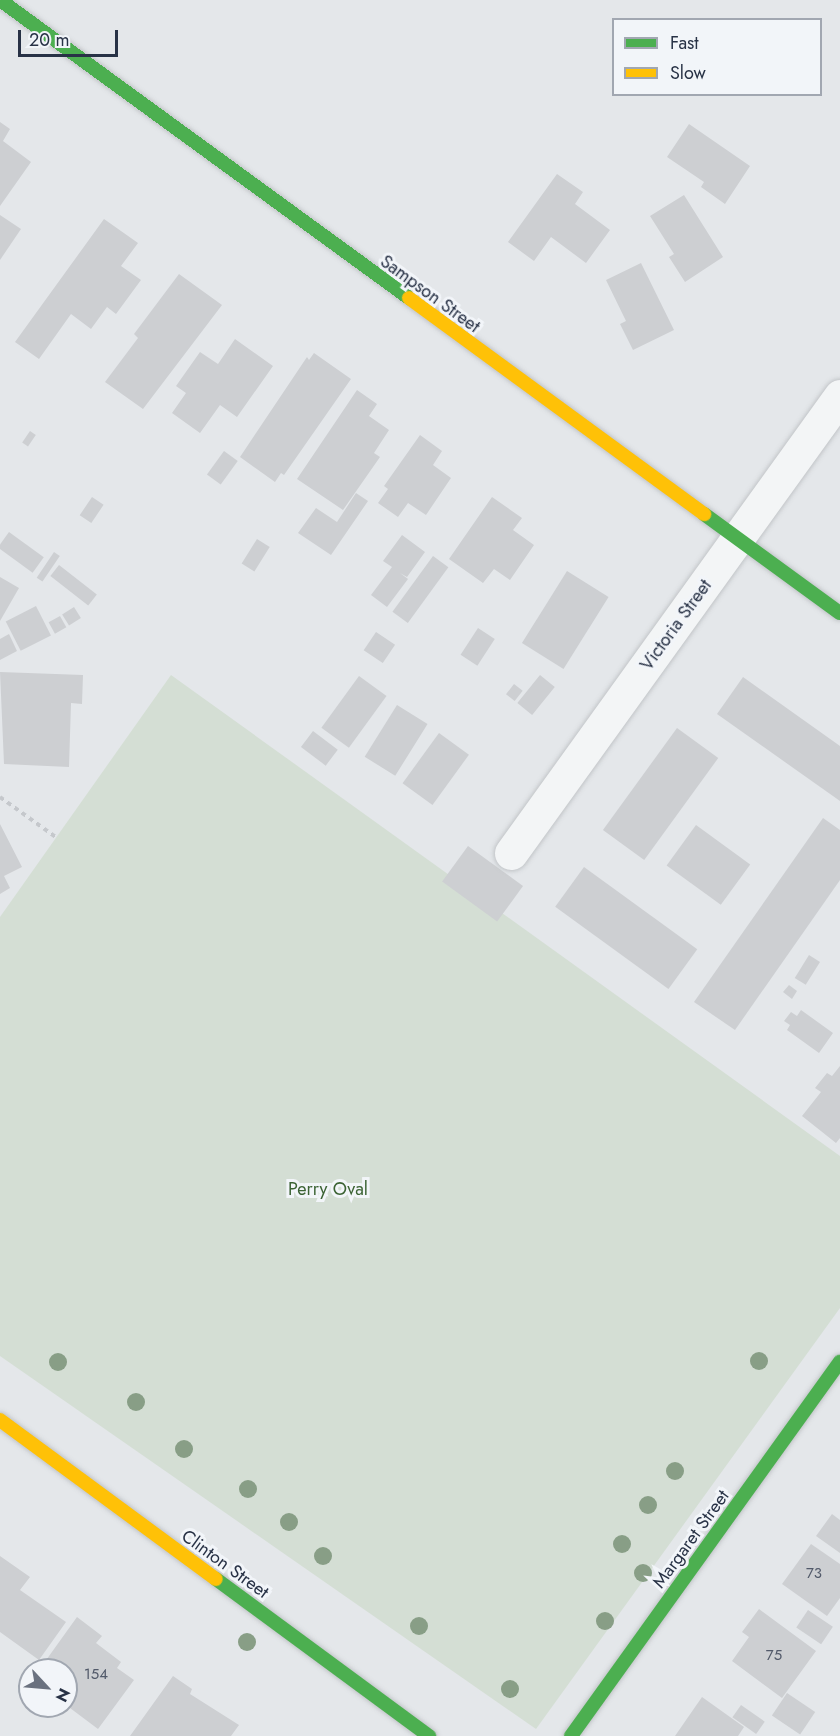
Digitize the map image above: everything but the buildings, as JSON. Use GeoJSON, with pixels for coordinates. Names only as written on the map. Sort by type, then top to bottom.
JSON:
{"type":"FeatureCollection","features":[{"type":"Feature","properties":{"kind":"street","name":"Sampson Street"},"geometry":{"type":"LineString","coordinates":[[0,0],[737,541],[840,613]]}},
{"type":"Feature","properties":{"kind":"street","name":"Victoria Street"},"geometry":{"type":"LineString","coordinates":[[511,853],[840,396]]}},
{"type":"Feature","properties":{"kind":"street","name":"Margaret Street"},"geometry":{"type":"LineString","coordinates":[[571,1736],[840,1362]]}},
{"type":"Feature","properties":{"kind":"street","name":"Clinton Street"},"geometry":{"type":"LineString","coordinates":[[0,1420],[429,1736]]}},
{"type":"Feature","properties":{"kind":"path"},"geometry":{"type":"LineString","coordinates":[[0,797],[57,838]]}},
{"type":"Feature","properties":{"kind":"green space","name":"Perry Oval"},"geometry":{"type":"Polygon","coordinates":[[[171,675],[840,1156],[840,1308],[536,1729],[0,1356],[0,917],[171,675]]]}},
{"type":"Feature","properties":{"kind":"traffic: fast"},"geometry":{"type":"LineString","coordinates":[[0,0],[409,298]]}},
{"type":"Feature","properties":{"kind":"traffic: fast"},"geometry":{"type":"LineString","coordinates":[[704,514],[840,613]]}},
{"type":"Feature","properties":{"kind":"traffic: fast"},"geometry":{"type":"LineString","coordinates":[[571,1736],[840,1362]]}},
{"type":"Feature","properties":{"kind":"traffic: fast"},"geometry":{"type":"LineString","coordinates":[[216,1579],[429,1736]]}},
{"type":"Feature","properties":{"kind":"traffic: slow"},"geometry":{"type":"LineString","coordinates":[[409,298],[704,514]]}},
{"type":"Feature","properties":{"kind":"traffic: slow"},"geometry":{"type":"LineString","coordinates":[[0,1420],[216,1579]]}}]}
